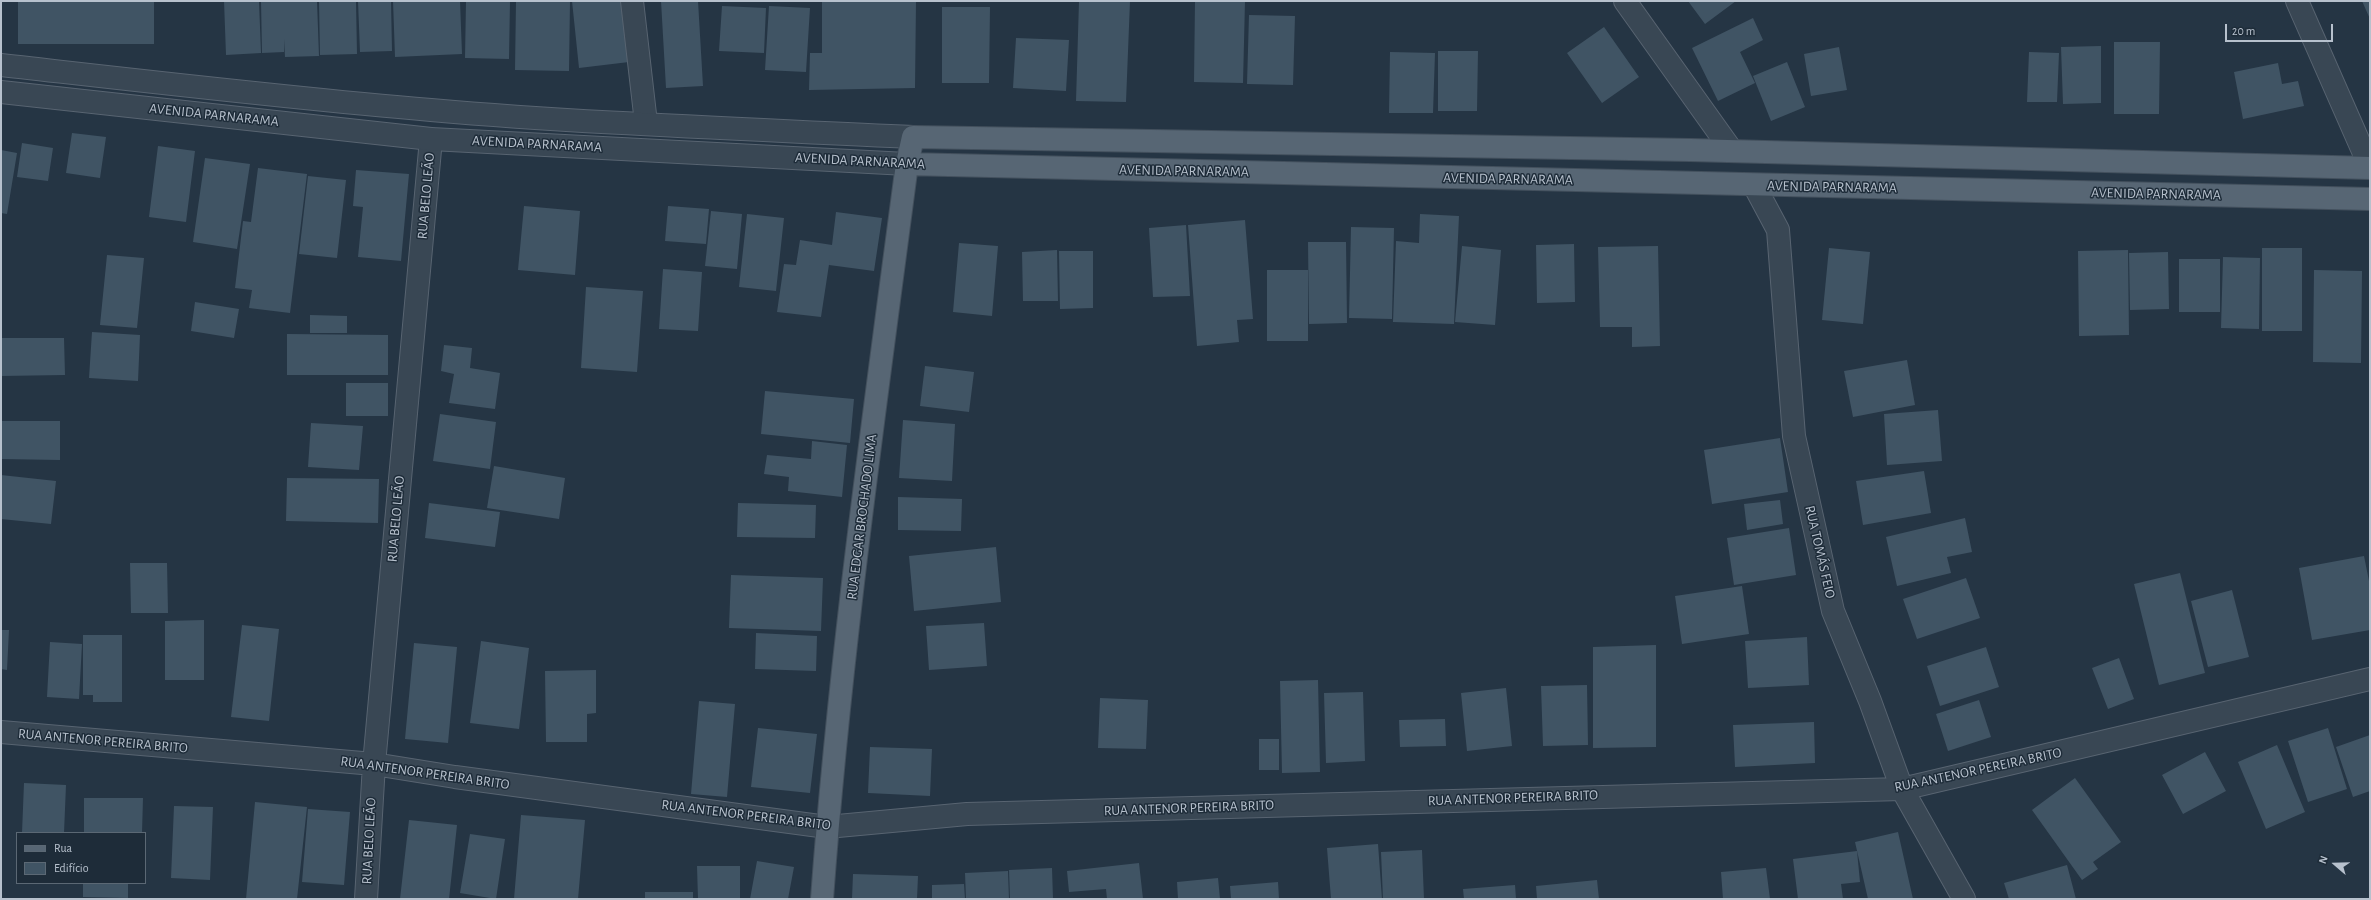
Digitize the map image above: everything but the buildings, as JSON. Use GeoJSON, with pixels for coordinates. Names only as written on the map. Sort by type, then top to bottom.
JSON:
{"type":"FeatureCollection","features":[{"type":"Feature","properties":{"kind":"main road","name":"AVENIDA PARNARAMA"},"geometry":{"type":"LineString","coordinates":[[913,137],[1690,150],[2370,167]]}},
{"type":"Feature","properties":{"kind":"main road","name":"RUA EDGAR BROCHADO LIMA"},"geometry":{"type":"LineString","coordinates":[[822,899],[827,827],[859,531],[907,164],[913,137]]}},
{"type":"Feature","properties":{"kind":"main road"},"geometry":{"type":"LineString","coordinates":[[1690,150],[1694,183]]}},
{"type":"Feature","properties":{"kind":"main road","name":"AVENIDA PARNARAMA"},"geometry":{"type":"LineString","coordinates":[[907,164],[2370,199]]}},
{"type":"Feature","properties":{"kind":"street"},"geometry":{"type":"LineString","coordinates":[[632,1],[646,123],[644,150]]}},
{"type":"Feature","properties":{"kind":"street"},"geometry":{"type":"LineString","coordinates":[[1625,1],[1732,151]]}},
{"type":"Feature","properties":{"kind":"street"},"geometry":{"type":"LineString","coordinates":[[2297,1],[2370,167]]}},
{"type":"Feature","properties":{"kind":"street","name":"AVENIDA PARNARAMA"},"geometry":{"type":"LineString","coordinates":[[1,65],[266,95],[432,110],[913,137]]}},
{"type":"Feature","properties":{"kind":"street","name":"AVENIDA PARNARAMA"},"geometry":{"type":"LineString","coordinates":[[1,92],[431,139],[907,164]]}},
{"type":"Feature","properties":{"kind":"street","name":"RUA BELO LEÃO"},"geometry":{"type":"LineString","coordinates":[[366,899],[374,764],[431,139],[432,110]]}},
{"type":"Feature","properties":{"kind":"street","name":"RUA TOMÁS FEIO"},"geometry":{"type":"LineString","coordinates":[[1754,185],[1778,230],[1794,436],[1833,611],[1870,701],[1902,789],[1964,899]]}},
{"type":"Feature","properties":{"kind":"street","name":"RUA ANTENOR PEREIRA BRITO"},"geometry":{"type":"LineString","coordinates":[[1,732],[374,764],[456,777],[827,827],[967,814],[1902,789],[2370,679]]}}]}
